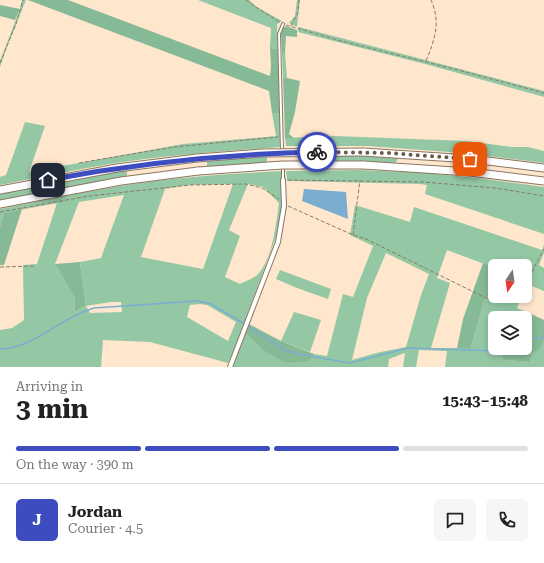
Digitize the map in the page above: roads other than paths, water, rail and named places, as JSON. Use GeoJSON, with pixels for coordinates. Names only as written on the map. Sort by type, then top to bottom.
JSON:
{"type":"FeatureCollection","features":[{"type":"Feature","properties":{"kind":"highway"},"geometry":{"type":"LineString","coordinates":[[0,190],[117,168],[197,158],[261,153],[363,152],[445,156],[544,168]]}},
{"type":"Feature","properties":{"kind":"highway"},"geometry":{"type":"LineString","coordinates":[[0,204],[121,181],[198,171],[283,165],[363,165],[470,172],[544,181]]}},
{"type":"Feature","properties":{"kind":"street"},"geometry":{"type":"LineString","coordinates":[[230,367],[278,242],[284,206],[284,180]]}},
{"type":"Feature","properties":{"kind":"lane"},"geometry":{"type":"LineString","coordinates":[[283,24],[279,34],[284,180]]}},
{"type":"Feature","properties":{"kind":"water"},"geometry":{"type":"Polygon","coordinates":[[[304,189],[346,192],[348,219],[302,201],[304,189]]]}},
{"type":"Feature","properties":{"kind":"waterway"},"geometry":{"type":"LineString","coordinates":[[0,349],[25,343],[70,318],[94,308],[198,301],[211,304],[243,323]]}},
{"type":"Feature","properties":{"kind":"waterway"},"geometry":{"type":"LineString","coordinates":[[248,327],[287,351],[350,363],[408,348],[488,351]]}},
{"type":"Feature","properties":{"kind":"waterway"},"geometry":{"type":"LineString","coordinates":[[532,338],[544,338]]}}]}
